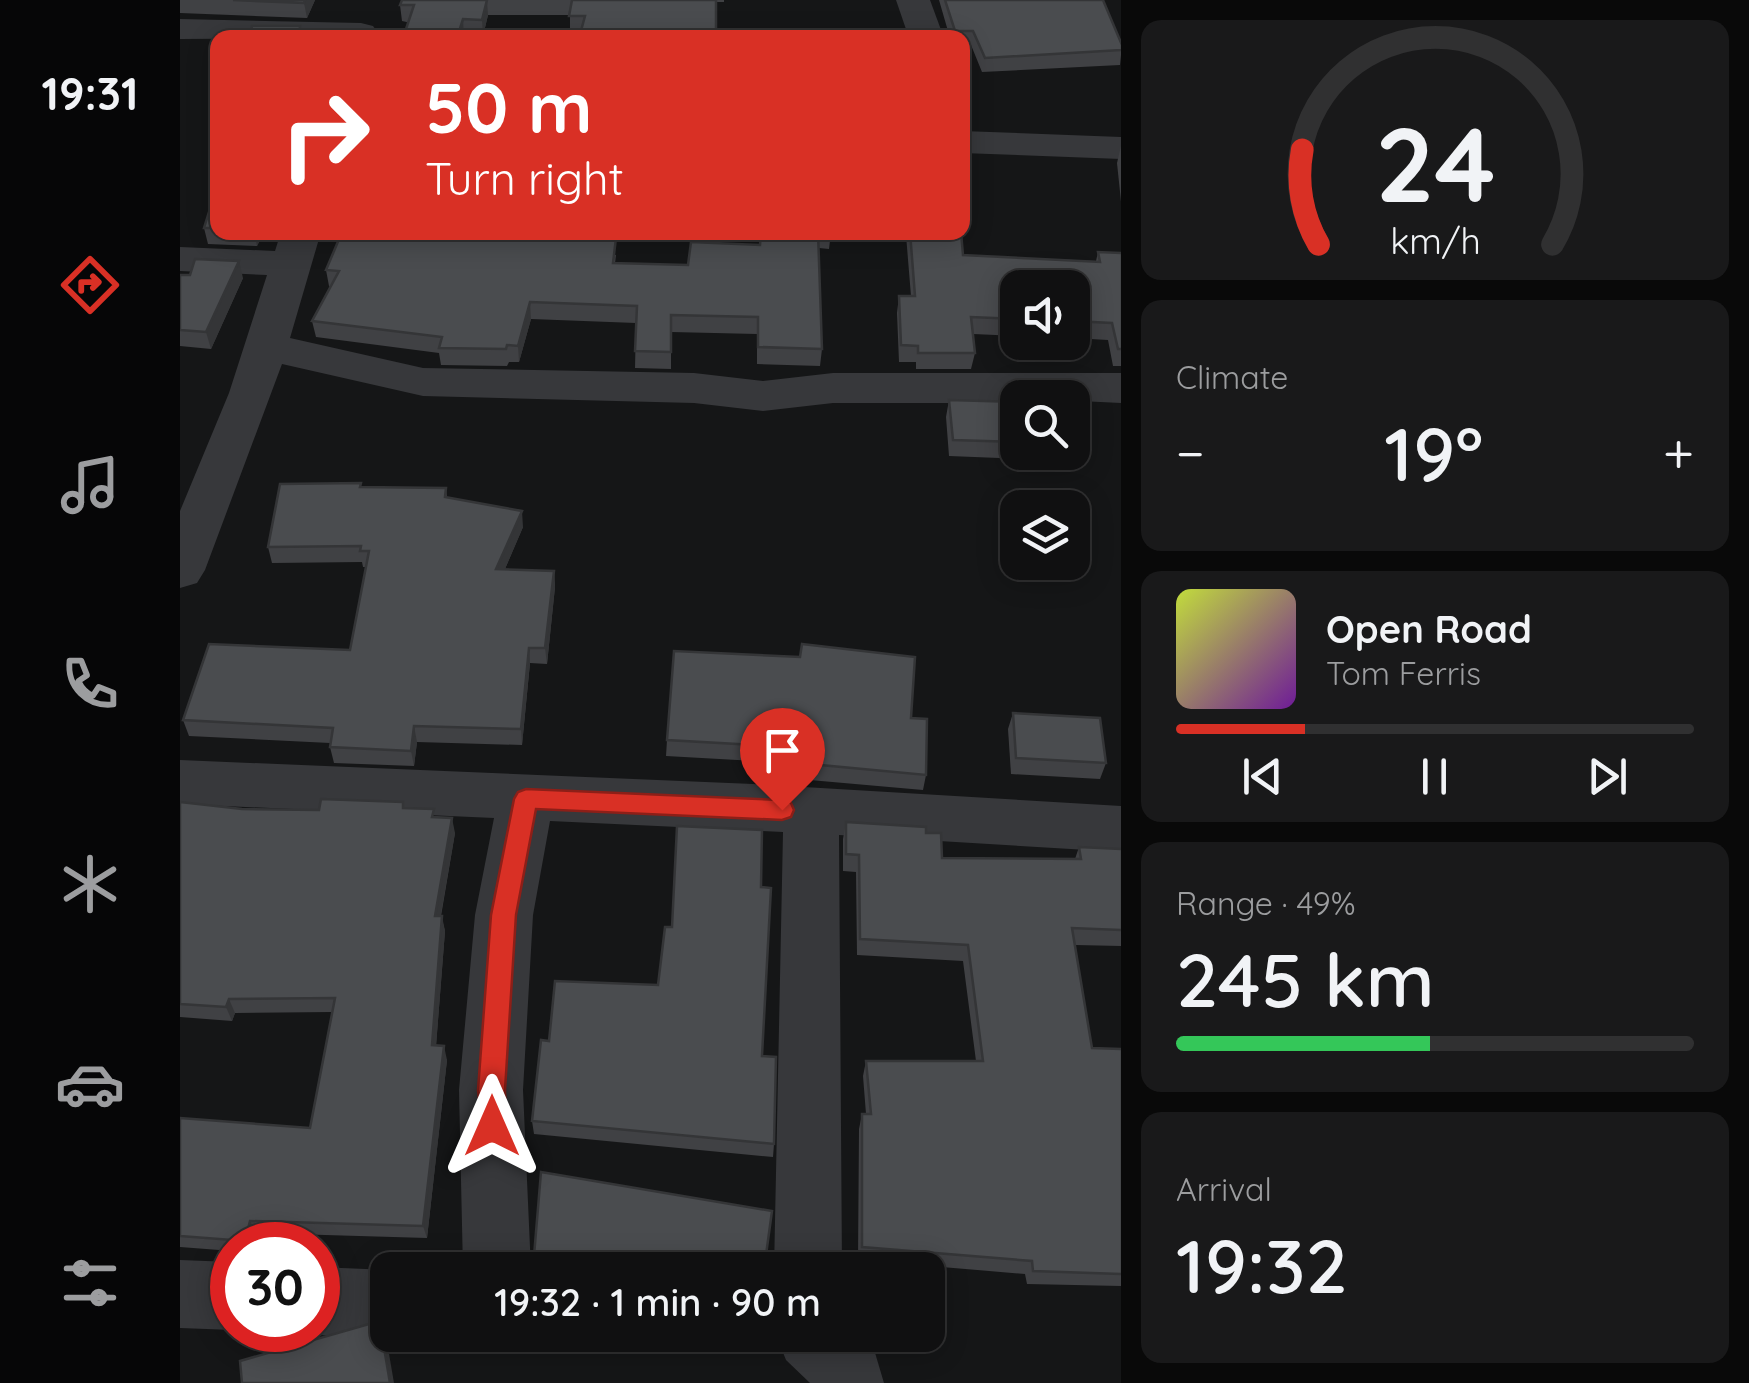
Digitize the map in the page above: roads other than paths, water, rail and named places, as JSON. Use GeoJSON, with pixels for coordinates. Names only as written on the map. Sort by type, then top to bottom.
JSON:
{"type":"FeatureCollection","features":[{"type":"Feature","properties":{"kind":"street"},"geometry":{"type":"LineString","coordinates":[[362,30],[374,0]]}},
{"type":"Feature","properties":{"kind":"street"},"geometry":{"type":"LineString","coordinates":[[913,0],[924,30]]}},
{"type":"Feature","properties":{"kind":"street"},"geometry":{"type":"LineString","coordinates":[[180,29],[210,30]]}},
{"type":"Feature","properties":{"kind":"street"},"geometry":{"type":"LineString","coordinates":[[970,142],[1121,148]]}},
{"type":"Feature","properties":{"kind":"street"},"geometry":{"type":"LineString","coordinates":[[180,260],[296,248],[251,393],[180,570]]}},
{"type":"Feature","properties":{"kind":"street"},"geometry":{"type":"LineString","coordinates":[[265,346],[423,382],[694,388],[763,396],[833,388],[1121,388]]}},
{"type":"Feature","properties":{"kind":"street"},"geometry":{"type":"LineString","coordinates":[[180,782],[753,806],[811,813],[1121,829]]}},
{"type":"Feature","properties":{"kind":"street"},"geometry":{"type":"LineString","coordinates":[[496,1252],[491,1090],[504,915],[526,799]]}},
{"type":"Feature","properties":{"kind":"street"},"geometry":{"type":"LineString","coordinates":[[808,1252],[811,813]]}},
{"type":"Feature","properties":{"kind":"street"},"geometry":{"type":"LineString","coordinates":[[180,1294],[210,1295]]}},
{"type":"Feature","properties":{"kind":"street"},"geometry":{"type":"LineString","coordinates":[[340,1302],[370,1303]]}},
{"type":"Feature","properties":{"kind":"street"},"geometry":{"type":"LineString","coordinates":[[828,1352],[848,1371],[849,1383]]}}]}
